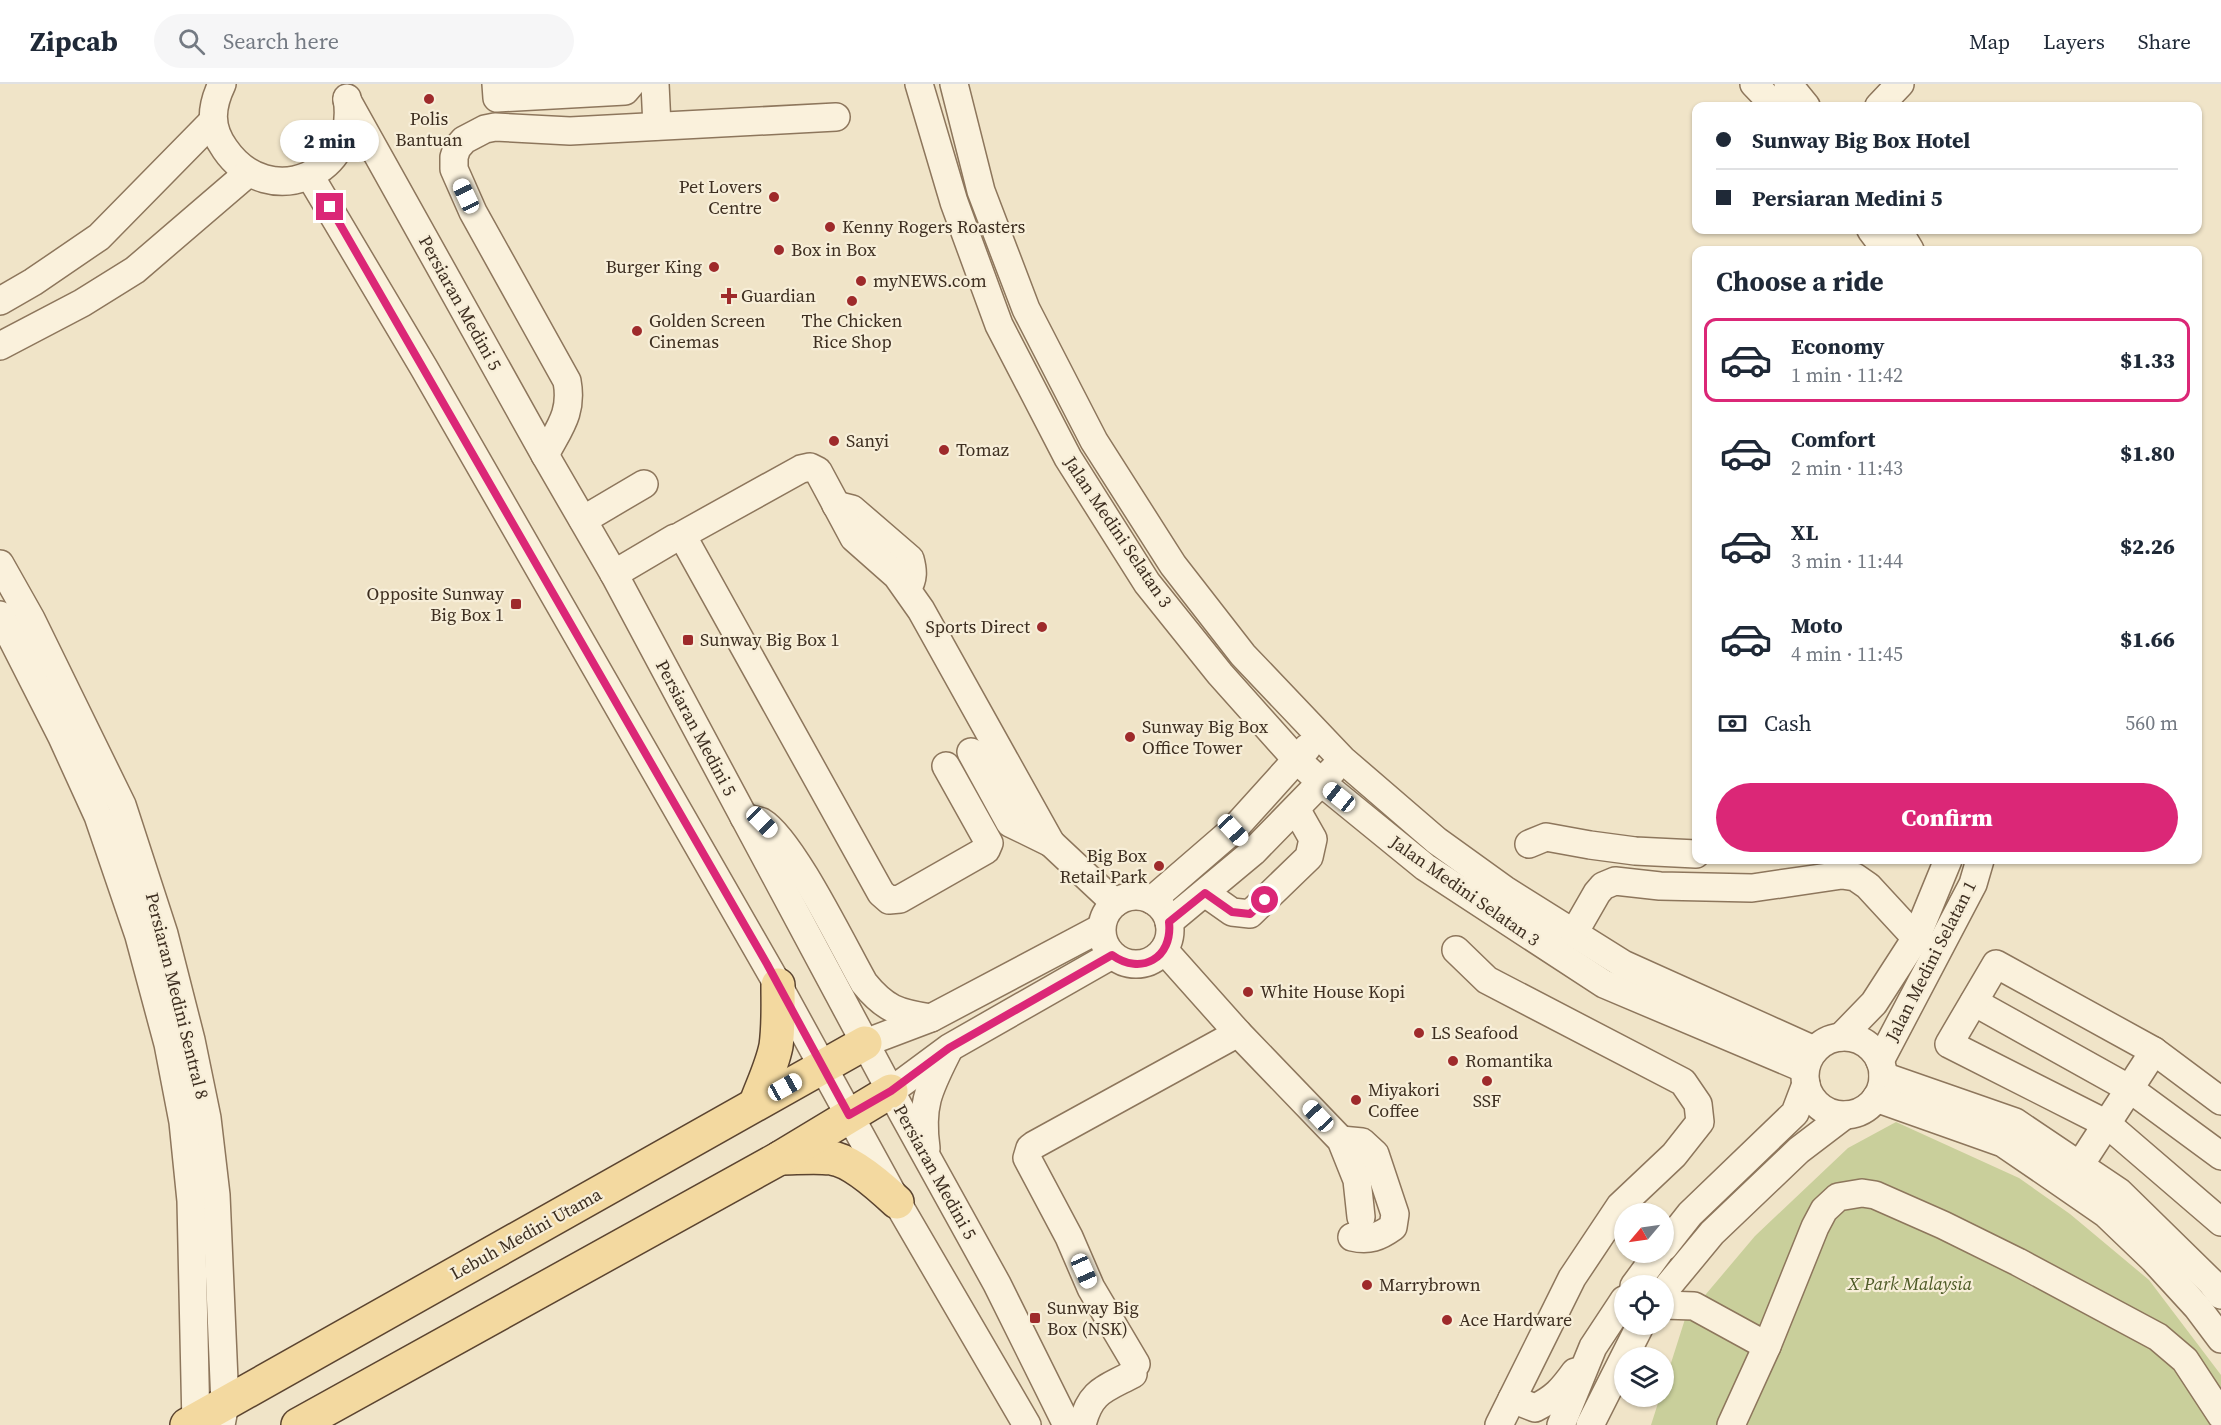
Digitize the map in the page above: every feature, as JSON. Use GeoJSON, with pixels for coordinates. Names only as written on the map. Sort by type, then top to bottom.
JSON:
{"type":"FeatureCollection","features":[{"type":"Feature","properties":{"kind":"main road"},"geometry":{"type":"LineString","coordinates":[[756,1103],[771,1066],[776,1046],[778,985]]}},
{"type":"Feature","properties":{"kind":"main road","name":"Lebuh Medini Utama"},"geometry":{"type":"LineString","coordinates":[[205,1420],[822,1065],[865,1043]]}},
{"type":"Feature","properties":{"kind":"main road"},"geometry":{"type":"LineString","coordinates":[[315,1421],[780,1158],[891,1091]]}},
{"type":"Feature","properties":{"kind":"main road"},"geometry":{"type":"LineString","coordinates":[[780,1158],[834,1158],[876,1183],[897,1202]]}},
{"type":"Feature","properties":{"kind":"street"},"geometry":{"type":"LineString","coordinates":[[222,84],[212,108],[213,122],[219,141],[241,168],[248,173],[280,181],[293,181],[310,176],[321,169],[338,150],[348,124],[345,92]]}},
{"type":"Feature","properties":{"kind":"street"},"geometry":{"type":"LineString","coordinates":[[496,84],[497,98],[625,91],[631,84]]}},
{"type":"Feature","properties":{"kind":"street"},"geometry":{"type":"LineString","coordinates":[[655,84],[657,126]]}},
{"type":"Feature","properties":{"kind":"street","name":"Jalan Medini Selatan 3"},"geometry":{"type":"LineString","coordinates":[[919,84],[954,202],[999,325],[1068,458],[1147,583],[1220,674],[1296,759],[1425,867],[1604,984],[1808,1068]]}},
{"type":"Feature","properties":{"kind":"street","name":"Jalan Medini Selatan 3"},"geometry":{"type":"LineString","coordinates":[[954,84],[981,191],[1026,309],[1094,441],[1173,565],[1243,654],[1342,760],[1437,841],[1505,890],[1623,964],[1808,1068]]}},
{"type":"Feature","properties":{"kind":"street"},"geometry":{"type":"LineString","coordinates":[[1754,84],[1771,102]]}},
{"type":"Feature","properties":{"kind":"street"},"geometry":{"type":"LineString","coordinates":[[1788,84],[1803,102]]}},
{"type":"Feature","properties":{"kind":"street"},"geometry":{"type":"LineString","coordinates":[[1883,102],[1900,84]]}},
{"type":"Feature","properties":{"kind":"street","name":"Persiaran Medini 5"},"geometry":{"type":"LineString","coordinates":[[345,92],[545,455],[614,574],[743,817],[997,1284],[1067,1425]]}},
{"type":"Feature","properties":{"kind":"street"},"geometry":{"type":"LineString","coordinates":[[545,455],[568,412],[570,396],[567,381],[473,212],[454,169],[454,157],[464,141],[485,129],[495,127],[570,131],[836,117]]}},
{"type":"Feature","properties":{"kind":"street"},"geometry":{"type":"LineString","coordinates":[[0,301],[33,282],[99,237],[213,122]]}},
{"type":"Feature","properties":{"kind":"street"},"geometry":{"type":"LineString","coordinates":[[0,346],[82,303],[135,270],[248,173]]}},
{"type":"Feature","properties":{"kind":"street"},"geometry":{"type":"LineString","coordinates":[[310,176],[424,368],[778,985],[897,1202],[1027,1425]]}},
{"type":"Feature","properties":{"kind":"street"},"geometry":{"type":"LineString","coordinates":[[0,275],[33,282]]}},
{"type":"Feature","properties":{"kind":"street"},"geometry":{"type":"LineString","coordinates":[[946,766],[989,843],[986,850],[900,899],[889,900],[881,893],[842,825],[682,535],[805,467],[818,471],[836,505],[852,509],[910,559],[913,570],[911,583],[907,589],[921,610],[1051,843]]}},
{"type":"Feature","properties":{"kind":"street"},"geometry":{"type":"LineString","coordinates":[[583,520],[644,484]]}},
{"type":"Feature","properties":{"kind":"street"},"geometry":{"type":"LineString","coordinates":[[614,574],[675,538]]}},
{"type":"Feature","properties":{"kind":"street","name":"Persiaran Medini Sentral 8"},"geometry":{"type":"LineString","coordinates":[[0,564],[31,618],[122,805],[164,934],[191,1040],[207,1118],[216,1195],[205,1420]]}},
{"type":"Feature","properties":{"kind":"street","name":"Persiaran Medini Sentral 8"},"geometry":{"type":"LineString","coordinates":[[0,615],[62,736],[98,816],[139,936],[168,1044],[183,1122],[191,1201],[205,1420]]}},
{"type":"Feature","properties":{"kind":"street"},"geometry":{"type":"LineString","coordinates":[[1152,900],[1233,830],[1319,736]]}},
{"type":"Feature","properties":{"kind":"street"},"geometry":{"type":"LineString","coordinates":[[971,752],[1010,823],[1051,843],[1115,903]]}},
{"type":"Feature","properties":{"kind":"street"},"geometry":{"type":"LineString","coordinates":[[1169,922],[1253,852],[1342,760]]}},
{"type":"Feature","properties":{"kind":"street"},"geometry":{"type":"LineString","coordinates":[[1205,893],[1232,912],[1250,914],[1309,857],[1312,839],[1296,808]]}},
{"type":"Feature","properties":{"kind":"street"},"geometry":{"type":"LineString","coordinates":[[743,817],[762,822],[777,837],[795,862],[871,992],[891,1008],[903,1014],[931,1018]]}},
{"type":"Feature","properties":{"kind":"street"},"geometry":{"type":"LineString","coordinates":[[1233,830],[1253,852]]}},
{"type":"Feature","properties":{"kind":"street"},"geometry":{"type":"LineString","coordinates":[[1529,844],[1546,837],[1635,851],[1692,855]]}},
{"type":"Feature","properties":{"kind":"street","name":"Jalan Medini Selatan 1"},"geometry":{"type":"LineString","coordinates":[[1841,1037],[1874,1004],[1916,938],[1946,864]]}},
{"type":"Feature","properties":{"kind":"street","name":"Jalan Medini Selatan 1"},"geometry":{"type":"LineString","coordinates":[[1880,1078],[1973,884],[1979,864]]}},
{"type":"Feature","properties":{"kind":"street"},"geometry":{"type":"LineString","coordinates":[[1574,933],[1597,893],[1608,882],[1660,886],[1752,888],[1842,874],[1856,868],[1868,886],[1916,938]]}},
{"type":"Feature","properties":{"kind":"street"},"geometry":{"type":"LineString","coordinates":[[1133,896],[1152,900],[1160,906],[1169,922],[1170,932],[1164,950],[1148,962],[1139,964],[1129,964],[1112,955],[1102,938],[1101,928],[1108,910],[1115,903],[1133,896]]}},
{"type":"Feature","properties":{"kind":"street"},"geometry":{"type":"LineString","coordinates":[[865,1043],[931,1018],[1101,928]]}},
{"type":"Feature","properties":{"kind":"street"},"geometry":{"type":"LineString","coordinates":[[1164,950],[1238,1033],[1341,1140],[1357,1180],[1356,1227]]}},
{"type":"Feature","properties":{"kind":"street"},"geometry":{"type":"LineString","coordinates":[[1456,950],[1487,980],[1683,1082],[1698,1104],[1700,1122],[1674,1155],[1620,1206],[1572,1278],[1506,1413]]}},
{"type":"Feature","properties":{"kind":"street"},"geometry":{"type":"LineString","coordinates":[[891,1091],[949,1048],[1112,955]]}},
{"type":"Feature","properties":{"kind":"street"},"geometry":{"type":"LineString","coordinates":[[2221,1101],[2154,1051],[1996,964],[1949,1044],[2108,1124],[2221,1222]]}},
{"type":"Feature","properties":{"kind":"street"},"geometry":{"type":"LineString","coordinates":[[1974,1002],[2130,1089],[2221,1156]]}},
{"type":"Feature","properties":{"kind":"street"},"geometry":{"type":"LineString","coordinates":[[1082,1425],[1087,1406],[1095,1395],[1135,1369],[1091,1288],[1069,1238],[1029,1163],[1028,1153],[1034,1144],[1238,1033]]}},
{"type":"Feature","properties":{"kind":"street"},"geometry":{"type":"LineString","coordinates":[[1674,1234],[1690,1214],[1795,1113],[1808,1068],[1826,1041],[1841,1037],[1864,1042],[1871,1048],[1880,1078],[1863,1110],[1855,1114],[1838,1115],[1823,1109],[1812,1098],[1808,1068]]}},
{"type":"Feature","properties":{"kind":"street"},"geometry":{"type":"LineString","coordinates":[[928,1158],[922,1122],[925,1102],[949,1048]]}},
{"type":"Feature","properties":{"kind":"street"},"geometry":{"type":"LineString","coordinates":[[2087,1170],[2108,1124],[2154,1051]]}},
{"type":"Feature","properties":{"kind":"street"},"geometry":{"type":"LineString","coordinates":[[1880,1078],[2015,1122],[2119,1192],[2218,1282]]}},
{"type":"Feature","properties":{"kind":"street"},"geometry":{"type":"LineString","coordinates":[[1880,1078],[2003,1143],[2106,1214],[2197,1306],[2221,1339]]}},
{"type":"Feature","properties":{"kind":"street"},"geometry":{"type":"LineString","coordinates":[[1674,1277],[1712,1233],[1800,1150],[1845,1115]]}},
{"type":"Feature","properties":{"kind":"street"},"geometry":{"type":"LineString","coordinates":[[2087,1170],[2104,1193],[2108,1205],[2106,1214]]}},
{"type":"Feature","properties":{"kind":"street"},"geometry":{"type":"LineString","coordinates":[[1731,1425],[1824,1210],[1838,1197],[1862,1193],[1875,1195],[2018,1262],[2158,1337],[2185,1360],[2221,1414]]}},
{"type":"Feature","properties":{"kind":"street"},"geometry":{"type":"LineString","coordinates":[[1674,1284],[1694,1306],[1767,1346]]}},
{"type":"Feature","properties":{"kind":"street"},"geometry":{"type":"LineString","coordinates":[[1674,1305],[1694,1306]]}},
{"type":"Feature","properties":{"kind":"street"},"geometry":{"type":"LineString","coordinates":[[1506,1413],[1535,1408],[1552,1399],[1562,1390],[1614,1315]]}},
{"type":"Feature","properties":{"kind":"street"},"geometry":{"type":"LineString","coordinates":[[1590,1425],[1635,1335]]}},
{"type":"Feature","properties":{"kind":"street"},"geometry":{"type":"LineString","coordinates":[[1561,1425],[1593,1347]]}},
{"type":"Feature","properties":{"kind":"street"},"geometry":{"type":"LineString","coordinates":[[1506,1413],[1531,1425]]}},
{"type":"Feature","properties":{"kind":"green space","name":"X Park Malaysia"},"geometry":{"type":"Polygon","coordinates":[[[1896,1122],[2019,1178],[2070,1214],[2149,1280],[2221,1375],[2221,1425],[1651,1425],[1657,1407],[1674,1407],[1674,1354],[1685,1319],[1755,1236],[1848,1148],[1896,1122]]]}},
{"type":"Feature","properties":{"kind":"place","name":"Polis Bantuan"},"geometry":{"type":"Point","coordinates":[429,99]}},
{"type":"Feature","properties":{"kind":"place","name":"Pet Lovers Centre"},"geometry":{"type":"Point","coordinates":[774,197]}},
{"type":"Feature","properties":{"kind":"place","name":"Kenny Rogers Roasters"},"geometry":{"type":"Point","coordinates":[830,227]}},
{"type":"Feature","properties":{"kind":"place","name":"Box in Box"},"geometry":{"type":"Point","coordinates":[779,250]}},
{"type":"Feature","properties":{"kind":"place","name":"Burger King"},"geometry":{"type":"Point","coordinates":[714,267]}},
{"type":"Feature","properties":{"kind":"place","name":"myNEWS.com"},"geometry":{"type":"Point","coordinates":[861,281]}},
{"type":"Feature","properties":{"kind":"place","name":"Guardian"},"geometry":{"type":"Point","coordinates":[729,296]}},
{"type":"Feature","properties":{"kind":"place","name":"The Chicken Rice Shop"},"geometry":{"type":"Point","coordinates":[852,301]}},
{"type":"Feature","properties":{"kind":"place","name":"Golden Screen Cinemas"},"geometry":{"type":"Point","coordinates":[637,331]}},
{"type":"Feature","properties":{"kind":"place","name":"Sanyi"},"geometry":{"type":"Point","coordinates":[834,441]}},
{"type":"Feature","properties":{"kind":"place","name":"Tomaz"},"geometry":{"type":"Point","coordinates":[944,450]}},
{"type":"Feature","properties":{"kind":"place","name":"Opposite Sunway Big Box 1"},"geometry":{"type":"Point","coordinates":[516,604]}},
{"type":"Feature","properties":{"kind":"place","name":"Sports Direct"},"geometry":{"type":"Point","coordinates":[1042,627]}},
{"type":"Feature","properties":{"kind":"place","name":"Sunway Big Box 1"},"geometry":{"type":"Point","coordinates":[688,640]}},
{"type":"Feature","properties":{"kind":"place","name":"Sunway Big Box Office Tower"},"geometry":{"type":"Point","coordinates":[1130,737]}},
{"type":"Feature","properties":{"kind":"place","name":"Big Box Retail Park"},"geometry":{"type":"Point","coordinates":[1159,866]}},
{"type":"Feature","properties":{"kind":"place","name":"White House Kopi"},"geometry":{"type":"Point","coordinates":[1248,992]}},
{"type":"Feature","properties":{"kind":"place","name":"LS Seafood"},"geometry":{"type":"Point","coordinates":[1419,1033]}},
{"type":"Feature","properties":{"kind":"place","name":"Romantika"},"geometry":{"type":"Point","coordinates":[1453,1061]}},
{"type":"Feature","properties":{"kind":"place","name":"SSF"},"geometry":{"type":"Point","coordinates":[1487,1081]}},
{"type":"Feature","properties":{"kind":"place","name":"Miyakori Coffee"},"geometry":{"type":"Point","coordinates":[1356,1100]}},
{"type":"Feature","properties":{"kind":"place","name":"Marrybrown"},"geometry":{"type":"Point","coordinates":[1367,1285]}},
{"type":"Feature","properties":{"kind":"place","name":"Sunway Big Box (NSK)"},"geometry":{"type":"Point","coordinates":[1035,1318]}},
{"type":"Feature","properties":{"kind":"place","name":"Ace Hardware"},"geometry":{"type":"Point","coordinates":[1447,1320]}},
{"type":"Feature","properties":{"kind":"route"},"geometry":{"type":"LineString","coordinates":[[330,207],[767,964],[849,1115],[891,1091],[949,1048],[1112,955],[1129,964],[1148,962],[1157,957],[1168,942],[1169,922],[1205,893],[1232,912],[1250,914],[1265,900]]}}]}
